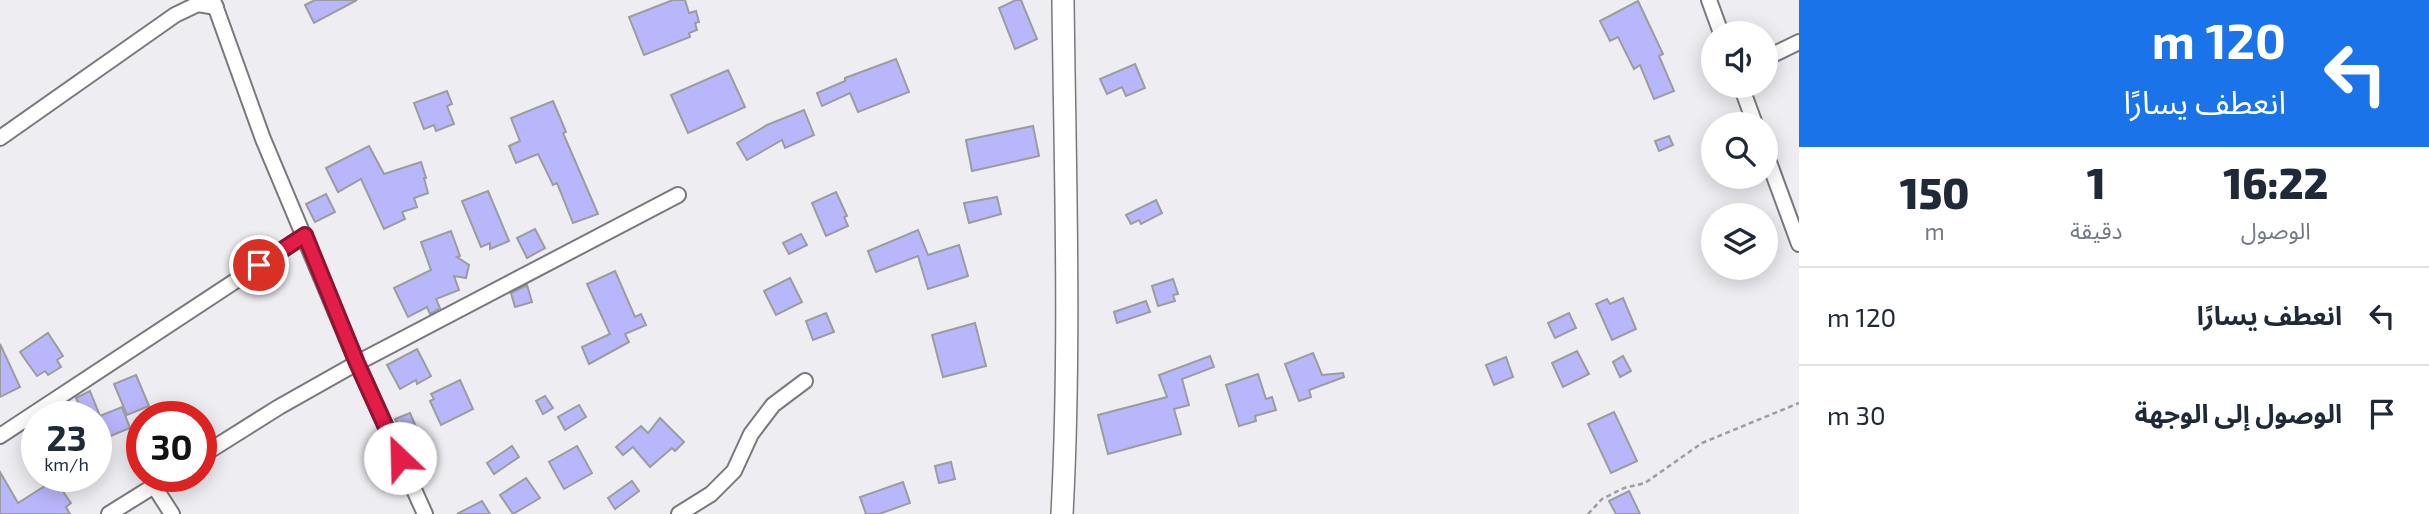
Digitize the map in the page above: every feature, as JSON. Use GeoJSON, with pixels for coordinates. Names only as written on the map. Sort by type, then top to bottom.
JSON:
{"type":"FeatureCollection","features":[{"type":"Feature","properties":{"kind":"street"},"geometry":{"type":"LineString","coordinates":[[1062,514],[1066,296],[1063,0]]}},
{"type":"Feature","properties":{"kind":"street"},"geometry":{"type":"LineString","coordinates":[[1709,0],[1717,21]]}},
{"type":"Feature","properties":{"kind":"street"},"geometry":{"type":"LineString","coordinates":[[0,138],[183,11],[198,4],[214,3],[263,139],[357,363],[425,514]]}},
{"type":"Feature","properties":{"kind":"street"},"geometry":{"type":"LineString","coordinates":[[1778,52],[1799,42]]}},
{"type":"Feature","properties":{"kind":"street"},"geometry":{"type":"LineString","coordinates":[[1778,187],[1799,244]]}},
{"type":"Feature","properties":{"kind":"street"},"geometry":{"type":"LineString","coordinates":[[217,446],[357,363],[678,195]]}},
{"type":"Feature","properties":{"kind":"street"},"geometry":{"type":"LineString","coordinates":[[0,436],[305,235]]}},
{"type":"Feature","properties":{"kind":"street"},"geometry":{"type":"LineString","coordinates":[[679,514],[711,494],[734,471],[751,434],[774,405],[805,381]]}},
{"type":"Feature","properties":{"kind":"street"},"geometry":{"type":"LineString","coordinates":[[109,514],[144,492]]}},
{"type":"Feature","properties":{"kind":"street"},"geometry":{"type":"LineString","coordinates":[[158,492],[172,514]]}},
{"type":"Feature","properties":{"kind":"path"},"geometry":{"type":"LineString","coordinates":[[1588,514],[1602,499],[1624,488],[1645,483],[1702,443],[1799,403]]}},
{"type":"Feature","properties":{"kind":"building"},"geometry":{"type":"Polygon","coordinates":[[[315,0],[357,0],[314,23],[305,5],[315,0]]]}},
{"type":"Feature","properties":{"kind":"building"},"geometry":{"type":"Polygon","coordinates":[[[673,0],[685,0],[689,13],[696,11],[699,22],[695,23],[697,30],[689,33],[690,37],[644,55],[629,17],[673,0]]]}},
{"type":"Feature","properties":{"kind":"building"},"geometry":{"type":"Polygon","coordinates":[[[1021,0],[1037,39],[1015,49],[999,8],[1021,0]]]}},
{"type":"Feature","properties":{"kind":"building"},"geometry":{"type":"Polygon","coordinates":[[[1638,1],[1663,54],[1659,56],[1674,91],[1654,99],[1640,65],[1634,69],[1618,37],[1610,41],[1600,21],[1638,1]]]}},
{"type":"Feature","properties":{"kind":"building"},"geometry":{"type":"Polygon","coordinates":[[[896,59],[909,92],[858,112],[850,93],[822,106],[817,93],[845,81],[845,78],[896,59]]]}},
{"type":"Feature","properties":{"kind":"building"},"geometry":{"type":"Polygon","coordinates":[[[1135,64],[1145,88],[1126,96],[1122,87],[1107,94],[1100,79],[1135,64]]]}},
{"type":"Feature","properties":{"kind":"building"},"geometry":{"type":"Polygon","coordinates":[[[728,70],[745,107],[688,133],[671,95],[728,70]]]}},
{"type":"Feature","properties":{"kind":"building"},"geometry":{"type":"Polygon","coordinates":[[[447,91],[452,104],[447,106],[454,124],[436,131],[434,125],[424,129],[414,103],[447,91]]]}},
{"type":"Feature","properties":{"kind":"building"},"geometry":{"type":"Polygon","coordinates":[[[553,101],[566,132],[563,133],[598,214],[573,223],[557,183],[553,185],[538,154],[516,163],[509,146],[520,141],[511,118],[553,101]]]}},
{"type":"Feature","properties":{"kind":"building"},"geometry":{"type":"Polygon","coordinates":[[[804,110],[814,135],[785,148],[782,140],[747,160],[737,143],[767,125],[804,110]]]}},
{"type":"Feature","properties":{"kind":"building"},"geometry":{"type":"Polygon","coordinates":[[[1033,126],[1039,156],[972,171],[966,140],[1033,126]]]}},
{"type":"Feature","properties":{"kind":"building"},"geometry":{"type":"Polygon","coordinates":[[[1669,136],[1673,145],[1659,151],[1655,141],[1669,136]]]}},
{"type":"Feature","properties":{"kind":"building"},"geometry":{"type":"Polygon","coordinates":[[[369,146],[384,174],[421,162],[426,178],[428,193],[414,198],[417,207],[402,212],[405,219],[384,229],[361,179],[338,192],[326,168],[369,146]]]}},
{"type":"Feature","properties":{"kind":"building"},"geometry":{"type":"Polygon","coordinates":[[[488,191],[509,241],[490,249],[490,243],[481,247],[462,201],[488,191]]]}},
{"type":"Feature","properties":{"kind":"building"},"geometry":{"type":"Polygon","coordinates":[[[836,192],[847,216],[844,217],[848,226],[826,236],[812,203],[836,192]]]}},
{"type":"Feature","properties":{"kind":"building"},"geometry":{"type":"Polygon","coordinates":[[[326,194],[335,212],[315,222],[306,204],[326,194]]]}},
{"type":"Feature","properties":{"kind":"building"},"geometry":{"type":"Polygon","coordinates":[[[997,197],[1001,214],[969,223],[964,203],[997,197]]]}},
{"type":"Feature","properties":{"kind":"building"},"geometry":{"type":"Polygon","coordinates":[[[1156,200],[1162,213],[1141,224],[1139,220],[1131,224],[1126,215],[1156,200]]]}},
{"type":"Feature","properties":{"kind":"building"},"geometry":{"type":"Polygon","coordinates":[[[535,229],[545,248],[527,258],[517,238],[535,229]]]}},
{"type":"Feature","properties":{"kind":"building"},"geometry":{"type":"Polygon","coordinates":[[[918,230],[928,255],[959,245],[968,276],[928,289],[918,256],[876,272],[868,251],[918,230]]]}},
{"type":"Feature","properties":{"kind":"building"},"geometry":{"type":"Polygon","coordinates":[[[451,231],[460,256],[457,257],[469,265],[466,278],[454,276],[459,290],[436,299],[440,308],[430,314],[427,307],[408,317],[394,288],[431,270],[421,242],[451,231]]]}},
{"type":"Feature","properties":{"kind":"building"},"geometry":{"type":"Polygon","coordinates":[[[801,234],[807,245],[789,254],[783,243],[801,234]]]}},
{"type":"Feature","properties":{"kind":"building"},"geometry":{"type":"Polygon","coordinates":[[[615,271],[635,317],[641,314],[646,325],[625,334],[629,342],[589,364],[582,347],[610,334],[587,284],[615,271]]]}},
{"type":"Feature","properties":{"kind":"building"},"geometry":{"type":"Polygon","coordinates":[[[790,278],[802,302],[776,315],[764,291],[790,278]]]}},
{"type":"Feature","properties":{"kind":"building"},"geometry":{"type":"Polygon","coordinates":[[[1173,279],[1178,294],[1173,295],[1175,301],[1158,306],[1152,286],[1173,279]]]}},
{"type":"Feature","properties":{"kind":"building"},"geometry":{"type":"Polygon","coordinates":[[[527,285],[532,302],[515,307],[511,293],[527,285]]]}},
{"type":"Feature","properties":{"kind":"building"},"geometry":{"type":"Polygon","coordinates":[[[1623,298],[1636,329],[1612,340],[1596,304],[1607,299],[1610,304],[1623,298]]]}},
{"type":"Feature","properties":{"kind":"building"},"geometry":{"type":"Polygon","coordinates":[[[1146,301],[1150,312],[1117,323],[1114,312],[1146,301]]]}},
{"type":"Feature","properties":{"kind":"building"},"geometry":{"type":"Polygon","coordinates":[[[826,313],[834,332],[813,340],[806,321],[826,313]]]}},
{"type":"Feature","properties":{"kind":"building"},"geometry":{"type":"Polygon","coordinates":[[[1569,313],[1576,328],[1555,338],[1548,323],[1569,313]]]}},
{"type":"Feature","properties":{"kind":"building"},"geometry":{"type":"Polygon","coordinates":[[[975,323],[986,366],[943,377],[932,335],[975,323]]]}},
{"type":"Feature","properties":{"kind":"building"},"geometry":{"type":"Polygon","coordinates":[[[48,333],[63,356],[57,360],[61,367],[48,375],[45,371],[37,376],[20,352],[48,333]]]}},
{"type":"Feature","properties":{"kind":"building"},"geometry":{"type":"Polygon","coordinates":[[[0,344],[20,387],[0,397],[0,344]]]}},
{"type":"Feature","properties":{"kind":"building"},"geometry":{"type":"Polygon","coordinates":[[[417,349],[431,376],[417,384],[416,380],[400,389],[387,365],[417,349]]]}},
{"type":"Feature","properties":{"kind":"building"},"geometry":{"type":"Polygon","coordinates":[[[1577,351],[1589,374],[1563,387],[1552,363],[1577,351]]]}},
{"type":"Feature","properties":{"kind":"building"},"geometry":{"type":"Polygon","coordinates":[[[1313,353],[1322,375],[1343,373],[1344,377],[1309,390],[1311,397],[1299,401],[1285,364],[1313,353]]]}},
{"type":"Feature","properties":{"kind":"building"},"geometry":{"type":"Polygon","coordinates":[[[1210,356],[1214,367],[1182,379],[1189,405],[1174,409],[1181,434],[1108,454],[1098,415],[1167,397],[1159,375],[1210,356]]]}},
{"type":"Feature","properties":{"kind":"building"},"geometry":{"type":"Polygon","coordinates":[[[1623,356],[1631,371],[1620,377],[1613,362],[1623,356]]]}},
{"type":"Feature","properties":{"kind":"building"},"geometry":{"type":"Polygon","coordinates":[[[1506,357],[1513,377],[1494,385],[1486,365],[1506,357]]]}},
{"type":"Feature","properties":{"kind":"building"},"geometry":{"type":"Polygon","coordinates":[[[1258,374],[1266,399],[1272,397],[1276,410],[1255,416],[1256,421],[1239,426],[1226,385],[1258,374]]]}},
{"type":"Feature","properties":{"kind":"building"},"geometry":{"type":"Polygon","coordinates":[[[136,375],[147,401],[126,401],[126,413],[114,384],[136,375]]]}},
{"type":"Feature","properties":{"kind":"building"},"geometry":{"type":"Polygon","coordinates":[[[460,380],[473,409],[441,425],[430,401],[434,399],[431,394],[460,380]]]}},
{"type":"Feature","properties":{"kind":"building"},"geometry":{"type":"Polygon","coordinates":[[[90,391],[94,401],[77,401],[76,398],[90,391]]]}},
{"type":"Feature","properties":{"kind":"building"},"geometry":{"type":"Polygon","coordinates":[[[545,396],[553,408],[543,414],[536,401],[545,396]]]}},
{"type":"Feature","properties":{"kind":"building"},"geometry":{"type":"Polygon","coordinates":[[[579,405],[586,417],[565,430],[558,417],[579,405]]]}},
{"type":"Feature","properties":{"kind":"building"},"geometry":{"type":"Polygon","coordinates":[[[122,407],[126,418],[126,430],[112,435],[112,411],[122,407]]]}},
{"type":"Feature","properties":{"kind":"building"},"geometry":{"type":"Polygon","coordinates":[[[1614,412],[1637,461],[1611,473],[1588,424],[1614,412]]]}},
{"type":"Feature","properties":{"kind":"building"},"geometry":{"type":"Polygon","coordinates":[[[410,413],[416,427],[402,434],[395,419],[410,413]]]}},
{"type":"Feature","properties":{"kind":"building"},"geometry":{"type":"Polygon","coordinates":[[[660,418],[684,442],[675,451],[672,448],[650,467],[633,447],[623,455],[616,447],[641,426],[648,433],[660,418]]]}},
{"type":"Feature","properties":{"kind":"building"},"geometry":{"type":"Polygon","coordinates":[[[512,446],[519,457],[494,474],[487,463],[512,446]]]}},
{"type":"Feature","properties":{"kind":"building"},"geometry":{"type":"Polygon","coordinates":[[[577,446],[592,473],[564,489],[549,462],[577,446]]]}},
{"type":"Feature","properties":{"kind":"building"},"geometry":{"type":"Polygon","coordinates":[[[951,462],[955,479],[939,483],[935,466],[951,462]]]}},
{"type":"Feature","properties":{"kind":"building"},"geometry":{"type":"Polygon","coordinates":[[[0,472],[18,503],[35,492],[63,492],[71,503],[66,507],[70,514],[0,514],[0,472]]]}},
{"type":"Feature","properties":{"kind":"building"},"geometry":{"type":"Polygon","coordinates":[[[526,478],[540,498],[513,514],[500,495],[526,478]]]}},
{"type":"Feature","properties":{"kind":"building"},"geometry":{"type":"Polygon","coordinates":[[[632,481],[639,491],[615,509],[608,498],[632,481]]]}},
{"type":"Feature","properties":{"kind":"building"},"geometry":{"type":"Polygon","coordinates":[[[903,482],[910,503],[879,514],[866,514],[860,497],[903,482]]]}},
{"type":"Feature","properties":{"kind":"building"},"geometry":{"type":"Polygon","coordinates":[[[1629,491],[1640,514],[1616,514],[1609,501],[1629,491]]]}},
{"type":"Feature","properties":{"kind":"building"},"geometry":{"type":"Polygon","coordinates":[[[482,501],[490,514],[457,514],[482,501]]]}},
{"type":"Feature","properties":{"kind":"route"},"geometry":{"type":"LineString","coordinates":[[259,265],[305,235],[357,363],[400,458]]}}]}
